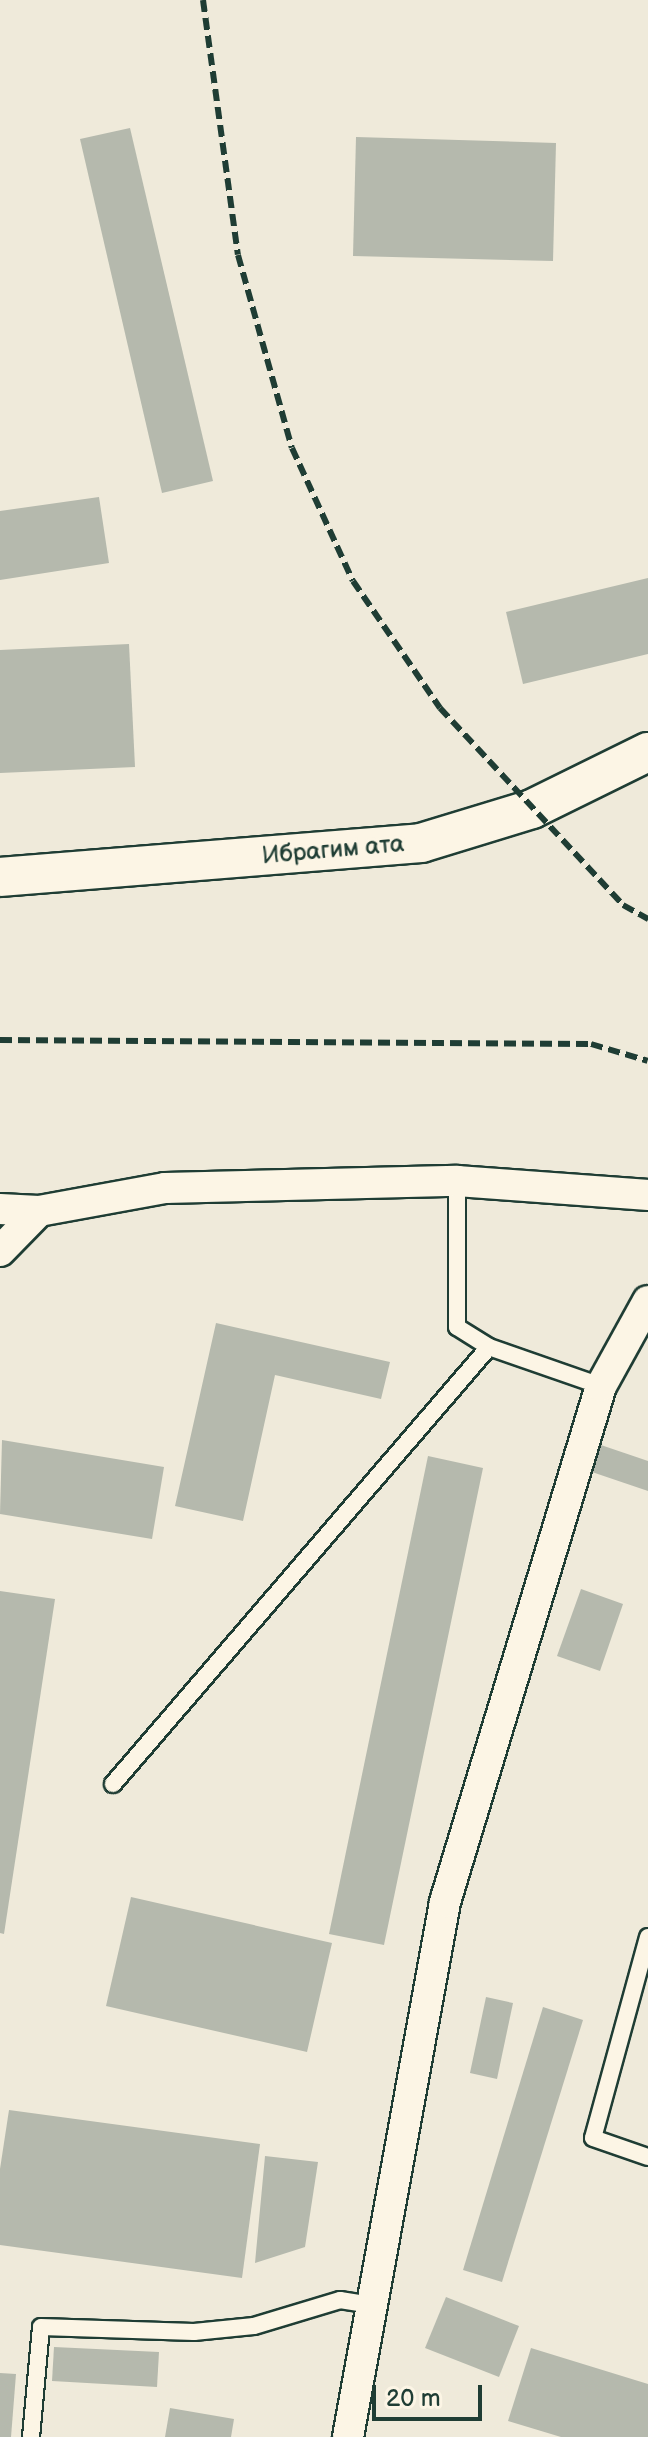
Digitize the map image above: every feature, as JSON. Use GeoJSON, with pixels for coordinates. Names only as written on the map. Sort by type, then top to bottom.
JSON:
{"type":"FeatureCollection","features":[{"type":"Feature","properties":{"kind":"street","name":"Ибрагим ата"},"geometry":{"type":"LineString","coordinates":[[0,877],[421,843],[532,809],[648,752]]}},
{"type":"Feature","properties":{"kind":"street"},"geometry":{"type":"LineString","coordinates":[[0,1209],[39,1211],[165,1188],[457,1181],[648,1195]]}},
{"type":"Feature","properties":{"kind":"street"},"geometry":{"type":"LineString","coordinates":[[0,1251],[39,1211]]}},
{"type":"Feature","properties":{"kind":"street"},"geometry":{"type":"LineString","coordinates":[[348,2437],[445,1902],[601,1386],[648,1301]]}},
{"type":"Feature","properties":{"kind":"lane"},"geometry":{"type":"LineString","coordinates":[[457,1181],[457,1327],[489,1347],[601,1386]]}},
{"type":"Feature","properties":{"kind":"lane"},"geometry":{"type":"LineString","coordinates":[[113,1784],[489,1347]]}},
{"type":"Feature","properties":{"kind":"lane"},"geometry":{"type":"LineString","coordinates":[[648,1937],[593,2138],[648,2157]]}},
{"type":"Feature","properties":{"kind":"lane"},"geometry":{"type":"LineString","coordinates":[[31,2437],[41,2327],[194,2332],[254,2326],[340,2300],[372,2305]]}},
{"type":"Feature","properties":{"kind":"building"},"geometry":{"type":"Polygon","coordinates":[[[130,128],[213,481],[162,493],[80,139],[130,128]]]}},
{"type":"Feature","properties":{"kind":"building"},"geometry":{"type":"Polygon","coordinates":[[[356,137],[556,143],[553,261],[353,256],[356,137]]]}},
{"type":"Feature","properties":{"kind":"building"},"geometry":{"type":"Polygon","coordinates":[[[99,497],[109,563],[0,580],[0,511],[99,497]]]}},
{"type":"Feature","properties":{"kind":"building"},"geometry":{"type":"Polygon","coordinates":[[[648,578],[648,654],[523,684],[506,612],[648,578]]]}},
{"type":"Feature","properties":{"kind":"building"},"geometry":{"type":"Polygon","coordinates":[[[129,644],[135,767],[0,773],[0,650],[129,644]]]}},
{"type":"Feature","properties":{"kind":"building"},"geometry":{"type":"Polygon","coordinates":[[[216,1323],[390,1362],[381,1399],[275,1375],[243,1521],[175,1506],[216,1323]]]}},
{"type":"Feature","properties":{"kind":"building"},"geometry":{"type":"Polygon","coordinates":[[[2,1440],[164,1467],[152,1539],[0,1514],[2,1440]]]}},
{"type":"Feature","properties":{"kind":"building"},"geometry":{"type":"Polygon","coordinates":[[[598,1444],[648,1461],[648,1491],[589,1471],[598,1444]]]}},
{"type":"Feature","properties":{"kind":"building"},"geometry":{"type":"Polygon","coordinates":[[[428,1456],[483,1468],[384,1945],[329,1934],[428,1456]]]}},
{"type":"Feature","properties":{"kind":"building"},"geometry":{"type":"Polygon","coordinates":[[[581,1589],[623,1604],[600,1671],[557,1656],[581,1589]]]}},
{"type":"Feature","properties":{"kind":"building"},"geometry":{"type":"Polygon","coordinates":[[[0,1591],[55,1599],[4,1934],[0,1933],[0,1591]]]}},
{"type":"Feature","properties":{"kind":"building"},"geometry":{"type":"Polygon","coordinates":[[[131,1897],[332,1943],[307,2052],[106,2006],[131,1897]]]}},
{"type":"Feature","properties":{"kind":"building"},"geometry":{"type":"Polygon","coordinates":[[[486,1997],[513,2003],[497,2079],[470,2073],[486,1997]]]}},
{"type":"Feature","properties":{"kind":"building"},"geometry":{"type":"Polygon","coordinates":[[[543,2007],[583,2020],[502,2282],[463,2270],[543,2007]]]}},
{"type":"Feature","properties":{"kind":"building"},"geometry":{"type":"Polygon","coordinates":[[[9,2110],[260,2144],[242,2278],[0,2245],[0,2169],[9,2110]]]}},
{"type":"Feature","properties":{"kind":"building"},"geometry":{"type":"Polygon","coordinates":[[[265,2156],[318,2162],[305,2247],[255,2263],[265,2156]]]}},
{"type":"Feature","properties":{"kind":"building"},"geometry":{"type":"Polygon","coordinates":[[[446,2297],[519,2326],[499,2377],[425,2348],[446,2297]]]}},
{"type":"Feature","properties":{"kind":"building"},"geometry":{"type":"Polygon","coordinates":[[[54,2347],[159,2352],[157,2387],[52,2381],[54,2347]]]}},
{"type":"Feature","properties":{"kind":"building"},"geometry":{"type":"Polygon","coordinates":[[[531,2348],[648,2384],[648,2437],[561,2437],[508,2421],[531,2348]]]}},
{"type":"Feature","properties":{"kind":"building"},"geometry":{"type":"Polygon","coordinates":[[[0,2373],[16,2374],[11,2437],[0,2437],[0,2373]]]}},
{"type":"Feature","properties":{"kind":"building"},"geometry":{"type":"Polygon","coordinates":[[[170,2408],[234,2419],[231,2437],[165,2437],[170,2408]]]}},
{"type":"Feature","properties":{"kind":"railway"},"geometry":{"type":"LineString","coordinates":[[203,0],[238,255],[292,448],[353,581],[440,708],[623,905],[648,919]]}},
{"type":"Feature","properties":{"kind":"railway"},"geometry":{"type":"LineString","coordinates":[[0,1040],[591,1044],[648,1061]]}}]}
